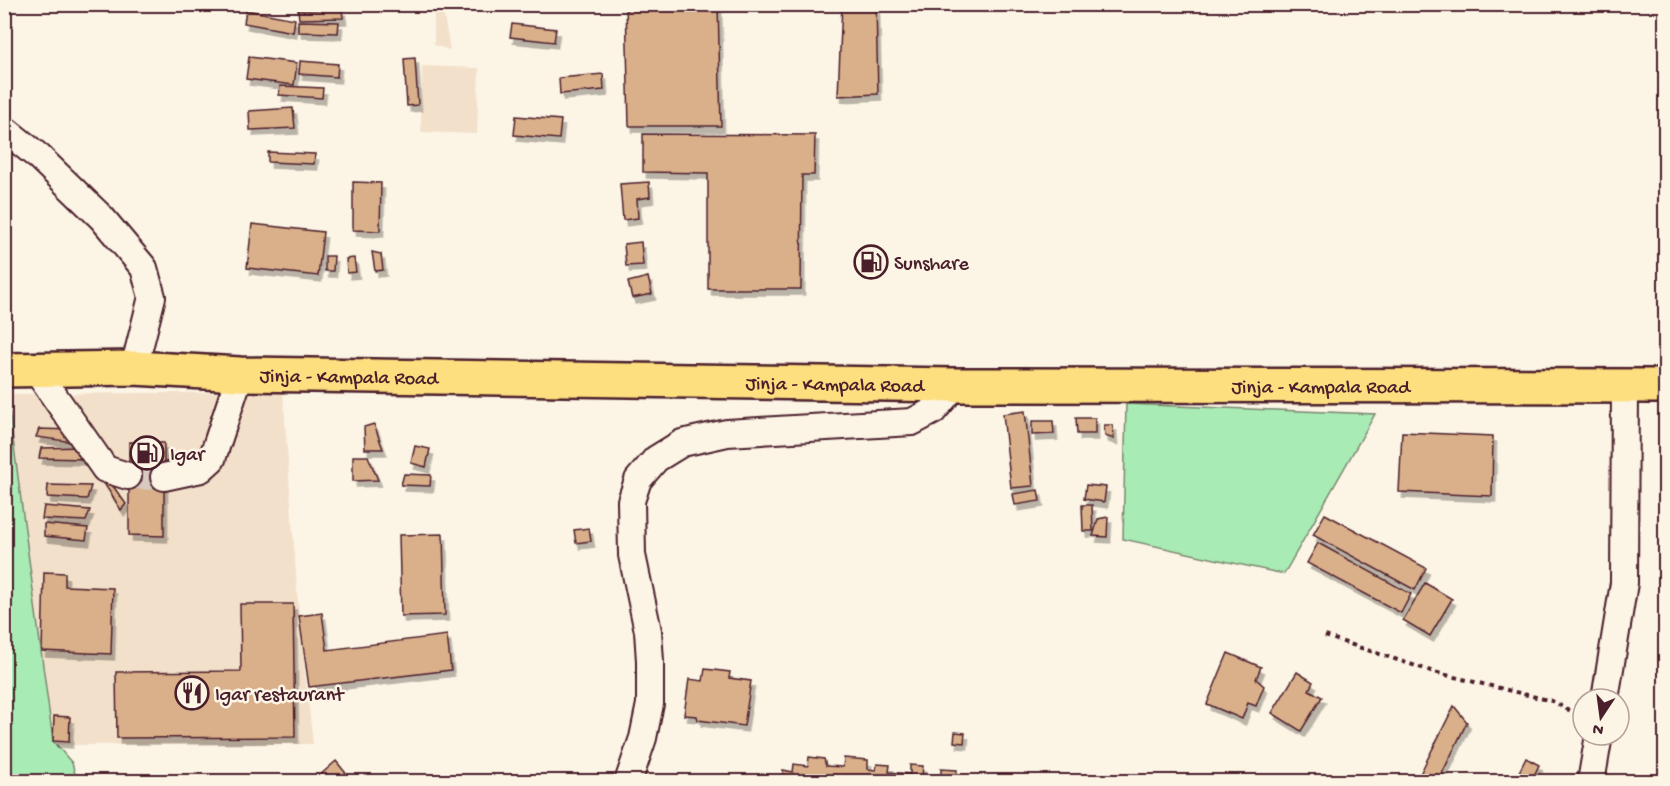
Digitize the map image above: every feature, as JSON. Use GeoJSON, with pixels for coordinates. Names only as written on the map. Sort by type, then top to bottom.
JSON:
{"type":"FeatureCollection","features":[{"type":"Feature","properties":{"kind":"highway","name":"Jinja - Kampala Road"},"geometry":{"type":"LineString","coordinates":[[4,370],[134,368],[240,374],[955,385],[1665,386]]}},
{"type":"Feature","properties":{"kind":"street"},"geometry":{"type":"LineString","coordinates":[[4,129],[39,157],[102,218],[144,268],[152,297],[134,368]]}},
{"type":"Feature","properties":{"kind":"street"},"geometry":{"type":"LineString","coordinates":[[36,370],[105,469],[128,476]]}},
{"type":"Feature","properties":{"kind":"street"},"geometry":{"type":"LineString","coordinates":[[164,477],[201,469],[212,459],[240,374]]}},
{"type":"Feature","properties":{"kind":"street"},"geometry":{"type":"LineString","coordinates":[[628,782],[643,738],[650,704],[648,630],[632,555],[631,501],[638,480],[656,459],[682,443],[727,432],[912,422],[933,411],[955,385]]}},
{"type":"Feature","properties":{"kind":"street"},"geometry":{"type":"LineString","coordinates":[[1607,687],[1624,583],[1625,386]]}},
{"type":"Feature","properties":{"kind":"street"},"geometry":{"type":"LineString","coordinates":[[1591,782],[1597,747]]}},
{"type":"Feature","properties":{"kind":"path"},"geometry":{"type":"LineString","coordinates":[[1325,636],[1434,672],[1552,701],[1571,711]]}},
{"type":"Feature","properties":{"kind":"shaded area"},"geometry":{"type":"Polygon","coordinates":[[[438,4],[442,5],[450,50],[434,45],[434,8],[438,4]]]}},
{"type":"Feature","properties":{"kind":"shaded area"},"geometry":{"type":"Polygon","coordinates":[[[422,66],[479,68],[477,134],[421,132],[422,66]]]}},
{"type":"Feature","properties":{"kind":"shaded area"},"geometry":{"type":"Polygon","coordinates":[[[283,392],[299,616],[313,744],[51,745],[7,394],[283,392]]]}},
{"type":"Feature","properties":{"kind":"green space"},"geometry":{"type":"Polygon","coordinates":[[[5,394],[7,394],[53,741],[72,763],[77,781],[5,781],[5,394]]]}},
{"type":"Feature","properties":{"kind":"green space"},"geometry":{"type":"Polygon","coordinates":[[[1126,404],[1375,414],[1284,574],[1123,539],[1126,404]]]}},
{"type":"Feature","properties":{"kind":"building"},"geometry":{"type":"Polygon","coordinates":[[[626,4],[718,4],[721,126],[629,126],[626,4]]]}},
{"type":"Feature","properties":{"kind":"building"},"geometry":{"type":"Polygon","coordinates":[[[842,4],[876,4],[878,94],[838,96],[842,4]]]}},
{"type":"Feature","properties":{"kind":"building"},"geometry":{"type":"Polygon","coordinates":[[[342,9],[343,18],[299,19],[298,10],[342,9]]]}},
{"type":"Feature","properties":{"kind":"building"},"geometry":{"type":"Polygon","coordinates":[[[246,10],[295,19],[293,32],[244,23],[246,10]]]}},
{"type":"Feature","properties":{"kind":"building"},"geometry":{"type":"Polygon","coordinates":[[[298,21],[339,22],[338,33],[298,32],[298,21]]]}},
{"type":"Feature","properties":{"kind":"building"},"geometry":{"type":"Polygon","coordinates":[[[512,24],[556,29],[554,42],[510,37],[512,24]]]}},
{"type":"Feature","properties":{"kind":"building"},"geometry":{"type":"Polygon","coordinates":[[[249,57],[297,63],[294,85],[246,79],[249,57]]]}},
{"type":"Feature","properties":{"kind":"building"},"geometry":{"type":"Polygon","coordinates":[[[415,58],[418,105],[407,106],[404,59],[415,58]]]}},
{"type":"Feature","properties":{"kind":"building"},"geometry":{"type":"Polygon","coordinates":[[[300,61],[338,64],[337,77],[299,74],[300,61]]]}},
{"type":"Feature","properties":{"kind":"building"},"geometry":{"type":"Polygon","coordinates":[[[603,74],[604,90],[560,94],[559,78],[603,74]]]}},
{"type":"Feature","properties":{"kind":"building"},"geometry":{"type":"Polygon","coordinates":[[[280,86],[323,88],[322,98],[279,95],[280,86]]]}},
{"type":"Feature","properties":{"kind":"building"},"geometry":{"type":"Polygon","coordinates":[[[293,108],[295,128],[250,130],[249,111],[293,108]]]}},
{"type":"Feature","properties":{"kind":"building"},"geometry":{"type":"Polygon","coordinates":[[[516,116],[561,120],[559,139],[514,135],[516,116]]]}},
{"type":"Feature","properties":{"kind":"building"},"geometry":{"type":"Polygon","coordinates":[[[643,134],[815,135],[814,175],[802,175],[801,289],[708,289],[708,173],[643,172],[643,134]]]}},
{"type":"Feature","properties":{"kind":"building"},"geometry":{"type":"Polygon","coordinates":[[[268,152],[315,154],[314,164],[268,162],[268,152]]]}},
{"type":"Feature","properties":{"kind":"building"},"geometry":{"type":"Polygon","coordinates":[[[353,182],[381,183],[380,231],[353,230],[353,182]]]}},
{"type":"Feature","properties":{"kind":"building"},"geometry":{"type":"Polygon","coordinates":[[[649,182],[650,197],[637,199],[638,218],[623,220],[620,184],[649,182]]]}},
{"type":"Feature","properties":{"kind":"building"},"geometry":{"type":"Polygon","coordinates":[[[252,224],[323,232],[318,276],[247,268],[252,224]]]}},
{"type":"Feature","properties":{"kind":"building"},"geometry":{"type":"Polygon","coordinates":[[[641,242],[643,265],[626,266],[624,244],[641,242]]]}},
{"type":"Feature","properties":{"kind":"building"},"geometry":{"type":"Polygon","coordinates":[[[372,252],[381,254],[383,270],[375,271],[372,252]]]}},
{"type":"Feature","properties":{"kind":"building"},"geometry":{"type":"Polygon","coordinates":[[[325,256],[334,256],[333,271],[325,271],[325,256]]]}},
{"type":"Feature","properties":{"kind":"building"},"geometry":{"type":"Polygon","coordinates":[[[354,258],[356,272],[347,273],[346,259],[354,258]]]}},
{"type":"Feature","properties":{"kind":"building"},"geometry":{"type":"Polygon","coordinates":[[[648,277],[652,294],[632,298],[628,282],[648,277]]]}},
{"type":"Feature","properties":{"kind":"building"},"geometry":{"type":"Polygon","coordinates":[[[1025,411],[1033,486],[1011,488],[1003,414],[1025,411]]]}},
{"type":"Feature","properties":{"kind":"building"},"geometry":{"type":"Polygon","coordinates":[[[1076,418],[1095,418],[1095,434],[1077,434],[1076,418]]]}},
{"type":"Feature","properties":{"kind":"building"},"geometry":{"type":"Polygon","coordinates":[[[1032,421],[1053,421],[1054,434],[1032,435],[1032,421]]]}},
{"type":"Feature","properties":{"kind":"building"},"geometry":{"type":"Polygon","coordinates":[[[374,424],[383,449],[365,449],[364,427],[374,424]]]}},
{"type":"Feature","properties":{"kind":"building"},"geometry":{"type":"Polygon","coordinates":[[[1104,425],[1113,425],[1114,439],[1105,436],[1104,425]]]}},
{"type":"Feature","properties":{"kind":"building"},"geometry":{"type":"Polygon","coordinates":[[[39,429],[72,430],[73,442],[36,437],[39,429]]]}},
{"type":"Feature","properties":{"kind":"building"},"geometry":{"type":"Polygon","coordinates":[[[1402,432],[1493,436],[1492,496],[1399,492],[1402,432]]]}},
{"type":"Feature","properties":{"kind":"building"},"geometry":{"type":"Polygon","coordinates":[[[129,442],[164,443],[164,536],[129,535],[129,442]]]}},
{"type":"Feature","properties":{"kind":"building"},"geometry":{"type":"Polygon","coordinates":[[[415,446],[430,449],[426,467],[411,463],[415,446]]]}},
{"type":"Feature","properties":{"kind":"building"},"geometry":{"type":"Polygon","coordinates":[[[83,447],[85,459],[39,458],[41,448],[83,447]]]}},
{"type":"Feature","properties":{"kind":"building"},"geometry":{"type":"Polygon","coordinates":[[[353,456],[368,456],[378,480],[353,481],[353,456]]]}},
{"type":"Feature","properties":{"kind":"building"},"geometry":{"type":"Polygon","coordinates":[[[102,471],[126,504],[121,510],[99,475],[102,471]]]}},
{"type":"Feature","properties":{"kind":"building"},"geometry":{"type":"Polygon","coordinates":[[[404,474],[431,475],[430,486],[401,485],[404,474]]]}},
{"type":"Feature","properties":{"kind":"building"},"geometry":{"type":"Polygon","coordinates":[[[48,485],[91,486],[87,499],[47,497],[48,485]]]}},
{"type":"Feature","properties":{"kind":"building"},"geometry":{"type":"Polygon","coordinates":[[[1086,485],[1106,487],[1104,502],[1084,499],[1086,485]]]}},
{"type":"Feature","properties":{"kind":"building"},"geometry":{"type":"Polygon","coordinates":[[[1038,490],[1040,501],[1015,505],[1013,494],[1038,490]]]}},
{"type":"Feature","properties":{"kind":"building"},"geometry":{"type":"Polygon","coordinates":[[[1082,505],[1092,505],[1093,531],[1083,531],[1082,505]]]}},
{"type":"Feature","properties":{"kind":"building"},"geometry":{"type":"Polygon","coordinates":[[[44,506],[90,510],[86,521],[42,519],[44,506]]]}},
{"type":"Feature","properties":{"kind":"building"},"geometry":{"type":"Polygon","coordinates":[[[1325,514],[1426,568],[1415,590],[1313,535],[1325,514]]]}},
{"type":"Feature","properties":{"kind":"building"},"geometry":{"type":"Polygon","coordinates":[[[1108,517],[1107,537],[1093,536],[1098,519],[1108,517]]]}},
{"type":"Feature","properties":{"kind":"building"},"geometry":{"type":"Polygon","coordinates":[[[44,524],[88,528],[86,540],[44,536],[44,524]]]}},
{"type":"Feature","properties":{"kind":"building"},"geometry":{"type":"Polygon","coordinates":[[[589,528],[591,541],[576,543],[574,530],[589,528]]]}},
{"type":"Feature","properties":{"kind":"building"},"geometry":{"type":"Polygon","coordinates":[[[443,534],[445,615],[401,616],[399,535],[443,534]]]}},
{"type":"Feature","properties":{"kind":"building"},"geometry":{"type":"Polygon","coordinates":[[[1318,543],[1411,594],[1401,613],[1307,563],[1318,543]]]}},
{"type":"Feature","properties":{"kind":"building"},"geometry":{"type":"Polygon","coordinates":[[[44,572],[65,573],[65,586],[113,588],[111,654],[42,651],[44,572]]]}},
{"type":"Feature","properties":{"kind":"building"},"geometry":{"type":"Polygon","coordinates":[[[1425,583],[1452,599],[1430,636],[1403,620],[1425,583]]]}},
{"type":"Feature","properties":{"kind":"building"},"geometry":{"type":"Polygon","coordinates":[[[240,604],[293,604],[295,737],[117,738],[116,672],[241,671],[240,604]]]}},
{"type":"Feature","properties":{"kind":"building"},"geometry":{"type":"Polygon","coordinates":[[[322,613],[327,650],[447,635],[451,670],[309,687],[299,616],[322,613]]]}},
{"type":"Feature","properties":{"kind":"building"},"geometry":{"type":"Polygon","coordinates":[[[1228,653],[1261,667],[1256,679],[1264,686],[1256,706],[1248,703],[1242,719],[1207,704],[1228,653]]]}},
{"type":"Feature","properties":{"kind":"building"},"geometry":{"type":"Polygon","coordinates":[[[705,669],[730,672],[729,678],[751,681],[744,726],[698,720],[697,716],[684,715],[689,679],[703,681],[705,669]]]}},
{"type":"Feature","properties":{"kind":"building"},"geometry":{"type":"Polygon","coordinates":[[[1297,672],[1313,682],[1309,690],[1322,697],[1301,731],[1272,713],[1297,672]]]}},
{"type":"Feature","properties":{"kind":"building"},"geometry":{"type":"Polygon","coordinates":[[[1454,706],[1467,722],[1438,782],[1416,782],[1454,706]]]}},
{"type":"Feature","properties":{"kind":"building"},"geometry":{"type":"Polygon","coordinates":[[[54,716],[70,717],[69,742],[53,741],[54,716]]]}},
{"type":"Feature","properties":{"kind":"building"},"geometry":{"type":"Polygon","coordinates":[[[955,732],[965,733],[964,743],[954,742],[955,732]]]}},
{"type":"Feature","properties":{"kind":"building"},"geometry":{"type":"Polygon","coordinates":[[[809,757],[824,759],[826,766],[843,767],[844,758],[868,760],[868,769],[876,770],[877,764],[890,765],[889,772],[910,774],[910,765],[923,766],[922,776],[941,777],[941,769],[957,770],[956,782],[782,781],[783,770],[793,772],[794,764],[808,766],[809,757]]]}},
{"type":"Feature","properties":{"kind":"building"},"geometry":{"type":"Polygon","coordinates":[[[1526,758],[1539,765],[1531,782],[1514,782],[1526,758]]]}},
{"type":"Feature","properties":{"kind":"building"},"geometry":{"type":"Polygon","coordinates":[[[336,761],[353,782],[324,782],[319,776],[336,761]]]}},
{"type":"Feature","properties":{"kind":"tunnel"},"geometry":{"type":"LineString","coordinates":[[128,476],[164,477]]}},
{"type":"Feature","properties":{"kind":"place","name":"Sunshare"},"geometry":{"type":"Point","coordinates":[871,262]}},
{"type":"Feature","properties":{"kind":"place","name":"Igar"},"geometry":{"type":"Point","coordinates":[147,453]}},
{"type":"Feature","properties":{"kind":"place","name":"Igar restaurant"},"geometry":{"type":"Point","coordinates":[192,693]}}]}
